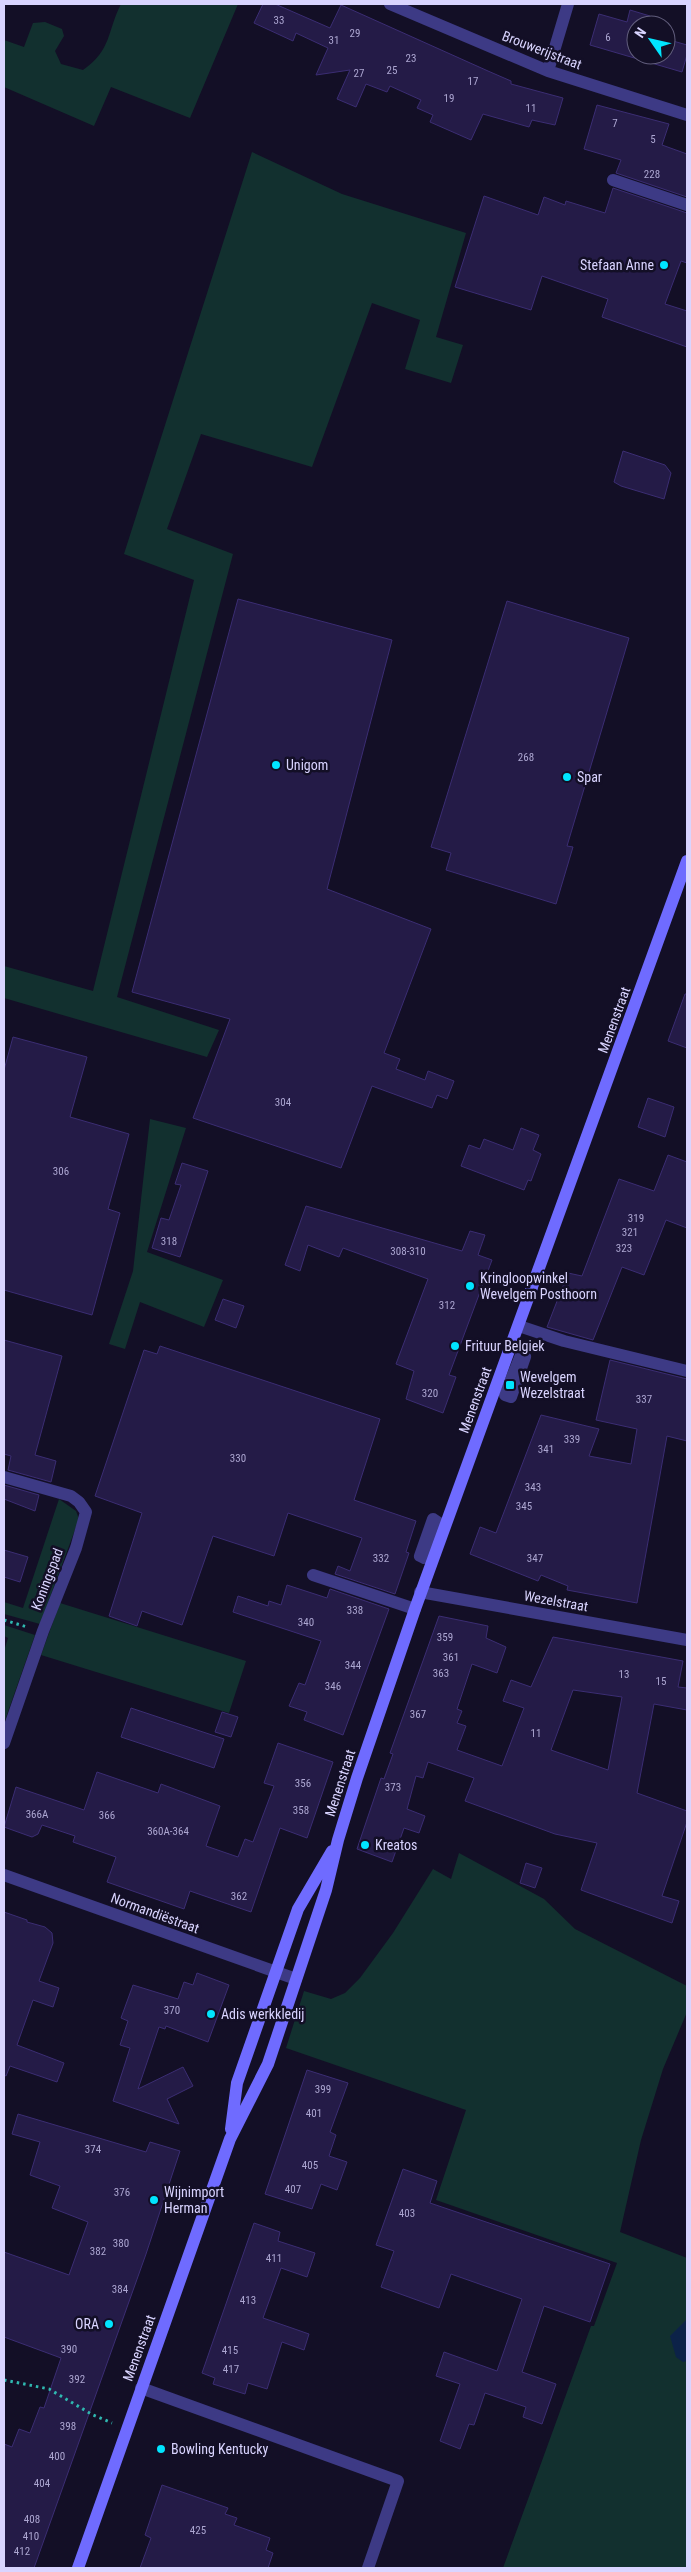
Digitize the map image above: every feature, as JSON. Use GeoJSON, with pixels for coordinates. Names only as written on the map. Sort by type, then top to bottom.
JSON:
{"type":"FeatureCollection","features":[{"type":"Feature","properties":{"kind":"main road","name":"Menenstraat"},"geometry":{"type":"LineString","coordinates":[[78,2568],[230,2139],[268,2064],[326,1890],[338,1840],[420,1592],[519,1326],[687,861]]}},
{"type":"Feature","properties":{"kind":"main road","name":"Menenstraat"},"geometry":{"type":"LineString","coordinates":[[230,2139],[237,2083],[298,1909],[338,1840]]}},
{"type":"Feature","properties":{"kind":"street","name":"Brouwerijstraat"},"geometry":{"type":"LineString","coordinates":[[390,4],[548,71],[687,115]]}},
{"type":"Feature","properties":{"kind":"street"},"geometry":{"type":"LineString","coordinates":[[548,71],[568,4]]}},
{"type":"Feature","properties":{"kind":"street"},"geometry":{"type":"LineString","coordinates":[[614,180],[687,205]]}},
{"type":"Feature","properties":{"kind":"street"},"geometry":{"type":"LineString","coordinates":[[519,1326],[564,1340],[687,1372]]}},
{"type":"Feature","properties":{"kind":"street","name":"Koningspad"},"geometry":{"type":"LineString","coordinates":[[4,1477],[70,1496],[79,1502],[86,1512],[76,1548],[43,1631],[4,1743]]}},
{"type":"Feature","properties":{"kind":"street"},"geometry":{"type":"LineString","coordinates":[[313,1575],[415,1609]]}},
{"type":"Feature","properties":{"kind":"street","name":"Wezelstraat"},"geometry":{"type":"LineString","coordinates":[[420,1592],[687,1640]]}},
{"type":"Feature","properties":{"kind":"street","name":"Normandiëstraat"},"geometry":{"type":"LineString","coordinates":[[4,1875],[296,1979]]}},
{"type":"Feature","properties":{"kind":"street"},"geometry":{"type":"LineString","coordinates":[[141,2388],[398,2481],[368,2568]]}},
{"type":"Feature","properties":{"kind":"path"},"geometry":{"type":"LineString","coordinates":[[4,1620],[43,1631]]}},
{"type":"Feature","properties":{"kind":"path"},"geometry":{"type":"LineString","coordinates":[[4,2380],[49,2389],[93,2415],[127,2428]]}},
{"type":"Feature","properties":{"kind":"green space"},"geometry":{"type":"Polygon","coordinates":[[[121,4],[238,4],[190,118],[111,87],[94,126],[4,87],[4,40],[24,47],[33,23],[45,22],[62,29],[64,36],[55,51],[61,64],[83,70],[92,63],[104,47],[121,4]]]}},
{"type":"Feature","properties":{"kind":"green space"},"geometry":{"type":"Polygon","coordinates":[[[252,152],[342,194],[466,233],[436,337],[463,345],[451,383],[405,369],[420,320],[372,303],[312,467],[201,434],[167,529],[233,554],[117,997],[219,1030],[207,1057],[4,998],[4,966],[93,991],[194,580],[124,554],[252,152]]]}},
{"type":"Feature","properties":{"kind":"green space"},"geometry":{"type":"Polygon","coordinates":[[[150,1119],[186,1128],[147,1252],[223,1280],[204,1327],[140,1302],[125,1349],[109,1344],[133,1271],[150,1119]]]}},
{"type":"Feature","properties":{"kind":"green space"},"geometry":{"type":"Polygon","coordinates":[[[59,1499],[76,1511],[79,1519],[40,1624],[4,1614],[4,1602],[23,1608],[59,1499]]]}},
{"type":"Feature","properties":{"kind":"green space"},"geometry":{"type":"Polygon","coordinates":[[[60,1603],[246,1661],[229,1713],[41,1655],[60,1603]]]}},
{"type":"Feature","properties":{"kind":"green space"},"geometry":{"type":"Polygon","coordinates":[[[4,1625],[35,1635],[4,1723],[4,1651],[8,1638],[4,1636],[4,1625]]]}},
{"type":"Feature","properties":{"kind":"green space"},"geometry":{"type":"Polygon","coordinates":[[[459,1853],[544,1899],[575,1929],[687,1986],[687,2012],[663,2069],[641,2140],[620,2232],[687,2258],[687,2568],[503,2568],[591,2326],[594,2326],[617,2263],[436,2200],[466,2110],[286,2048],[304,1991],[331,1999],[345,1993],[360,1978],[393,1933],[433,1869],[451,1879],[459,1853]]]}},
{"type":"Feature","properties":{"kind":"water"},"geometry":{"type":"Polygon","coordinates":[[[687,2319],[687,2361],[683,2362],[676,2357],[670,2336],[687,2319]]]}},
{"type":"Feature","properties":{"kind":"building"},"geometry":{"type":"Polygon","coordinates":[[[263,4],[275,4],[330,28],[341,5],[511,81],[511,84],[563,98],[555,125],[532,120],[529,127],[483,114],[471,140],[430,122],[433,115],[417,108],[421,100],[390,86],[387,92],[366,84],[356,107],[337,99],[350,70],[316,75],[328,48],[296,33],[293,41],[254,23],[263,4]]]}},
{"type":"Feature","properties":{"kind":"building"},"geometry":{"type":"Polygon","coordinates":[[[630,10],[647,15],[629,15],[630,10]]]}},
{"type":"Feature","properties":{"kind":"building"},"geometry":{"type":"Polygon","coordinates":[[[599,14],[626,22],[626,56],[590,45],[599,14]]]}},
{"type":"Feature","properties":{"kind":"building"},"geometry":{"type":"Polygon","coordinates":[[[676,42],[687,45],[687,55],[682,72],[658,65],[676,65],[676,42]]]}},
{"type":"Feature","properties":{"kind":"building"},"geometry":{"type":"Polygon","coordinates":[[[597,105],[669,124],[662,145],[687,154],[687,197],[616,173],[621,160],[584,149],[597,105]]]}},
{"type":"Feature","properties":{"kind":"building"},"geometry":{"type":"Polygon","coordinates":[[[613,188],[687,213],[687,263],[681,261],[665,304],[687,311],[687,347],[602,317],[608,299],[542,276],[531,310],[455,287],[484,196],[538,215],[544,197],[565,205],[566,201],[605,213],[613,188]]]}},
{"type":"Feature","properties":{"kind":"building"},"geometry":{"type":"Polygon","coordinates":[[[623,451],[665,465],[671,473],[664,499],[621,486],[614,482],[623,451]]]}},
{"type":"Feature","properties":{"kind":"building","name":"Unigom"},"geometry":{"type":"Polygon","coordinates":[[[238,599],[392,640],[327,889],[431,929],[384,1053],[400,1059],[396,1069],[425,1080],[428,1071],[454,1081],[447,1099],[437,1095],[432,1108],[372,1086],[341,1168],[193,1118],[230,1019],[132,992],[238,599]]]}},
{"type":"Feature","properties":{"kind":"building"},"geometry":{"type":"Polygon","coordinates":[[[507,601],[629,638],[567,846],[573,847],[556,904],[446,870],[451,853],[431,847],[507,601]]]}},
{"type":"Feature","properties":{"kind":"building"},"geometry":{"type":"Polygon","coordinates":[[[685,994],[687,994],[687,1048],[668,1041],[685,994]]]}},
{"type":"Feature","properties":{"kind":"building"},"geometry":{"type":"Polygon","coordinates":[[[13,1037],[87,1057],[70,1117],[129,1134],[108,1209],[120,1213],[92,1315],[4,1290],[4,1070],[13,1037]]]}},
{"type":"Feature","properties":{"kind":"building"},"geometry":{"type":"Polygon","coordinates":[[[648,1098],[674,1107],[665,1137],[638,1127],[648,1098]]]}},
{"type":"Feature","properties":{"kind":"building"},"geometry":{"type":"Polygon","coordinates":[[[521,1128],[539,1135],[533,1150],[541,1154],[531,1181],[528,1180],[524,1190],[461,1166],[469,1145],[480,1149],[484,1139],[513,1150],[521,1128]]]}},
{"type":"Feature","properties":{"kind":"building"},"geometry":{"type":"Polygon","coordinates":[[[668,1155],[687,1162],[687,1228],[666,1220],[644,1275],[622,1267],[593,1340],[547,1327],[568,1273],[582,1276],[619,1179],[654,1191],[668,1155]]]}},
{"type":"Feature","properties":{"kind":"building"},"geometry":{"type":"Polygon","coordinates":[[[182,1163],[208,1171],[180,1257],[152,1248],[161,1218],[169,1220],[181,1185],[175,1184],[182,1163]]]}},
{"type":"Feature","properties":{"kind":"building"},"geometry":{"type":"Polygon","coordinates":[[[306,1206],[462,1251],[470,1231],[485,1235],[478,1255],[492,1260],[449,1375],[456,1377],[443,1413],[406,1399],[414,1371],[396,1364],[428,1279],[343,1248],[339,1257],[308,1245],[300,1271],[285,1265],[306,1206]]]}},
{"type":"Feature","properties":{"kind":"building"},"geometry":{"type":"Polygon","coordinates":[[[223,1299],[244,1306],[236,1328],[215,1320],[223,1299]]]}},
{"type":"Feature","properties":{"kind":"building"},"geometry":{"type":"Polygon","coordinates":[[[4,1340],[62,1356],[35,1455],[56,1461],[51,1482],[8,1470],[11,1456],[4,1454],[4,1340]]]}},
{"type":"Feature","properties":{"kind":"building"},"geometry":{"type":"Polygon","coordinates":[[[160,1346],[380,1419],[354,1500],[416,1521],[406,1552],[409,1553],[395,1594],[335,1574],[338,1566],[350,1571],[362,1538],[288,1513],[274,1556],[213,1536],[182,1625],[142,1611],[137,1626],[109,1616],[142,1513],[95,1496],[144,1350],[157,1354],[160,1346]]]}},
{"type":"Feature","properties":{"kind":"building"},"geometry":{"type":"Polygon","coordinates":[[[610,1360],[687,1379],[687,1441],[667,1436],[637,1603],[567,1590],[568,1586],[541,1575],[538,1581],[470,1554],[480,1527],[496,1533],[541,1415],[599,1429],[589,1456],[631,1464],[637,1429],[596,1420],[610,1360]]]}},
{"type":"Feature","properties":{"kind":"building"},"geometry":{"type":"Polygon","coordinates":[[[4,1485],[39,1495],[35,1511],[4,1499],[4,1485]]]}},
{"type":"Feature","properties":{"kind":"building"},"geometry":{"type":"Polygon","coordinates":[[[4,1550],[28,1557],[20,1582],[4,1577],[4,1550]]]}},
{"type":"Feature","properties":{"kind":"building"},"geometry":{"type":"Polygon","coordinates":[[[287,1585],[327,1598],[330,1589],[389,1609],[343,1735],[304,1720],[307,1712],[289,1706],[299,1683],[305,1685],[321,1641],[233,1612],[238,1596],[268,1606],[269,1601],[281,1605],[287,1585]]]}},
{"type":"Feature","properties":{"kind":"building"},"geometry":{"type":"Polygon","coordinates":[[[439,1616],[488,1626],[486,1638],[506,1647],[497,1673],[472,1664],[457,1709],[462,1711],[457,1723],[466,1726],[457,1750],[502,1766],[524,1708],[503,1701],[511,1680],[531,1687],[553,1637],[683,1661],[678,1687],[687,1688],[687,1710],[654,1704],[637,1793],[687,1811],[687,1822],[662,1896],[679,1901],[672,1923],[581,1890],[597,1843],[555,1834],[465,1801],[474,1778],[428,1762],[423,1778],[416,1776],[407,1809],[425,1816],[419,1833],[404,1828],[392,1862],[357,1849],[381,1778],[384,1779],[393,1754],[390,1753],[439,1616]],[[573,1690],[551,1750],[608,1770],[622,1697],[573,1690]]]}},
{"type":"Feature","properties":{"kind":"building"},"geometry":{"type":"Polygon","coordinates":[[[131,1708],[224,1739],[214,1768],[121,1737],[131,1708]]]}},
{"type":"Feature","properties":{"kind":"building"},"geometry":{"type":"Polygon","coordinates":[[[222,1712],[238,1717],[231,1737],[215,1732],[222,1712]]]}},
{"type":"Feature","properties":{"kind":"building"},"geometry":{"type":"Polygon","coordinates":[[[278,1743],[333,1762],[307,1838],[280,1828],[251,1912],[190,1891],[184,1909],[107,1882],[116,1857],[73,1842],[75,1836],[42,1825],[38,1834],[32,1837],[4,1827],[16,1787],[84,1810],[97,1772],[158,1793],[161,1784],[220,1806],[206,1846],[238,1857],[245,1839],[253,1842],[274,1786],[264,1783],[278,1743]]]}},
{"type":"Feature","properties":{"kind":"building"},"geometry":{"type":"Polygon","coordinates":[[[526,1863],[542,1868],[535,1888],[520,1883],[526,1863]]]}},
{"type":"Feature","properties":{"kind":"building"},"geometry":{"type":"Polygon","coordinates":[[[4,1912],[45,1927],[52,1933],[53,1943],[39,1981],[59,1988],[53,2007],[33,2000],[17,2045],[64,2063],[57,2082],[10,2066],[6,2076],[4,2075],[4,1912]]]}},
{"type":"Feature","properties":{"kind":"building"},"geometry":{"type":"Polygon","coordinates":[[[197,1973],[229,1985],[208,2042],[166,2026],[165,2029],[159,2027],[138,2089],[183,2067],[193,2086],[167,2099],[179,2124],[113,2101],[130,2048],[120,2045],[128,2021],[121,2018],[133,1985],[178,1999],[184,1982],[193,1985],[197,1973]]]}},
{"type":"Feature","properties":{"kind":"building"},"geometry":{"type":"Polygon","coordinates":[[[307,2070],[348,2083],[330,2132],[336,2135],[329,2156],[347,2162],[337,2190],[321,2184],[312,2209],[265,2194],[307,2070]]]}},
{"type":"Feature","properties":{"kind":"building"},"geometry":{"type":"Polygon","coordinates":[[[18,2114],[146,2152],[150,2142],[180,2151],[146,2254],[34,2568],[4,2568],[4,2444],[12,2447],[19,2429],[30,2433],[40,2407],[44,2408],[61,2358],[4,2337],[4,2252],[69,2275],[88,2222],[52,2208],[60,2186],[30,2175],[40,2142],[12,2134],[18,2114]]]}},
{"type":"Feature","properties":{"kind":"building"},"geometry":{"type":"Polygon","coordinates":[[[403,2169],[437,2181],[430,2203],[610,2264],[590,2322],[544,2306],[522,2372],[556,2384],[542,2424],[523,2417],[526,2407],[485,2393],[474,2425],[469,2424],[460,2449],[440,2441],[460,2384],[436,2376],[444,2352],[497,2371],[522,2299],[451,2274],[439,2308],[381,2287],[394,2251],[376,2245],[403,2169]]]}},
{"type":"Feature","properties":{"kind":"building"},"geometry":{"type":"Polygon","coordinates":[[[254,2223],[280,2232],[278,2241],[315,2253],[307,2277],[281,2268],[263,2318],[309,2334],[304,2350],[282,2342],[267,2389],[248,2383],[245,2394],[213,2384],[215,2378],[202,2373],[254,2223]]]}},
{"type":"Feature","properties":{"kind":"building"},"geometry":{"type":"Polygon","coordinates":[[[162,2485],[228,2508],[225,2514],[237,2518],[234,2525],[270,2538],[266,2550],[273,2553],[268,2568],[140,2568],[151,2538],[145,2535],[162,2485]]]}},
{"type":"Feature","properties":{"kind":"place","name":"Stefaan Anne"},"geometry":{"type":"Point","coordinates":[664,265]}},
{"type":"Feature","properties":{"kind":"place","name":"Unigom"},"geometry":{"type":"Point","coordinates":[276,765]}},
{"type":"Feature","properties":{"kind":"place","name":"Spar"},"geometry":{"type":"Point","coordinates":[567,777]}},
{"type":"Feature","properties":{"kind":"place","name":"Kringloopwinkel Wevelgem Posthoorn"},"geometry":{"type":"Point","coordinates":[470,1286]}},
{"type":"Feature","properties":{"kind":"place","name":"Frituur Belgiek"},"geometry":{"type":"Point","coordinates":[455,1346]}},
{"type":"Feature","properties":{"kind":"place","name":"Wevelgem Wezelstraat"},"geometry":{"type":"Point","coordinates":[510,1385]}},
{"type":"Feature","properties":{"kind":"place","name":"Kreatos"},"geometry":{"type":"Point","coordinates":[365,1845]}},
{"type":"Feature","properties":{"kind":"place","name":"Adis werkkledij"},"geometry":{"type":"Point","coordinates":[211,2014]}},
{"type":"Feature","properties":{"kind":"place","name":"Wijnimport Herman"},"geometry":{"type":"Point","coordinates":[154,2200]}},
{"type":"Feature","properties":{"kind":"place","name":"ORA"},"geometry":{"type":"Point","coordinates":[109,2324]}},
{"type":"Feature","properties":{"kind":"place","name":"Bowling Kentucky"},"geometry":{"type":"Point","coordinates":[161,2449]}}]}
